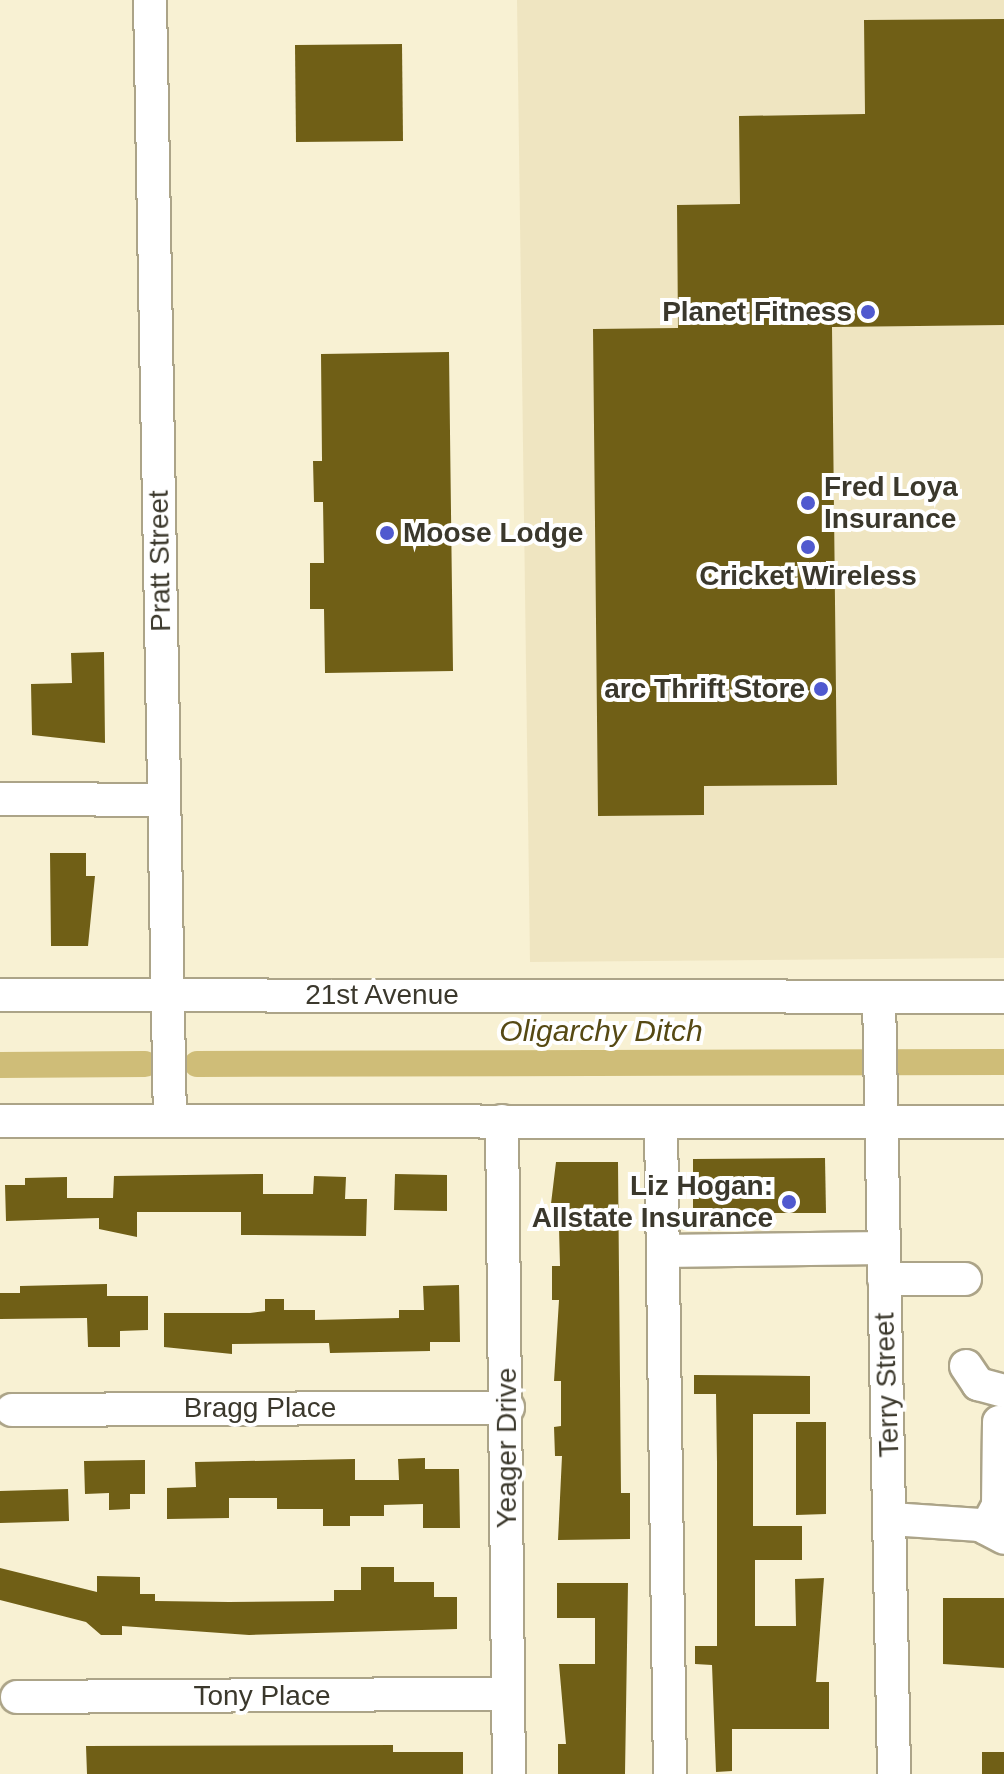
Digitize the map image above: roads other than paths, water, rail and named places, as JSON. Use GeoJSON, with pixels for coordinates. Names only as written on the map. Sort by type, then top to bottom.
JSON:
{"type":"FeatureCollection","features":[{"type":"Feature","properties":{"kind":"street","name":"Pratt Street"},"geometry":{"type":"LineString","coordinates":[[150,0],[170,1121]]}},
{"type":"Feature","properties":{"kind":"street"},"geometry":{"type":"LineString","coordinates":[[0,799],[164,800]]}},
{"type":"Feature","properties":{"kind":"street","name":"21st Avenue"},"geometry":{"type":"LineString","coordinates":[[0,995],[1004,997]]}},
{"type":"Feature","properties":{"kind":"street","name":"Terry Street"},"geometry":{"type":"LineString","coordinates":[[879,997],[894,1774]]}},
{"type":"Feature","properties":{"kind":"street"},"geometry":{"type":"LineString","coordinates":[[0,1121],[1004,1122]]}},
{"type":"Feature","properties":{"kind":"street","name":"Yeager Drive"},"geometry":{"type":"LineString","coordinates":[[502,1121],[508,1407],[509,1774]]}},
{"type":"Feature","properties":{"kind":"street"},"geometry":{"type":"LineString","coordinates":[[661,1122],[670,1774]]}},
{"type":"Feature","properties":{"kind":"street"},"geometry":{"type":"LineString","coordinates":[[663,1251],[883,1263],[965,1279]]}},
{"type":"Feature","properties":{"kind":"street"},"geometry":{"type":"LineString","coordinates":[[891,1519],[995,1533],[1002,1407],[978,1384],[966,1366]]}},
{"type":"Feature","properties":{"kind":"street","name":"Bragg Place"},"geometry":{"type":"LineString","coordinates":[[12,1410],[508,1407]]}},
{"type":"Feature","properties":{"kind":"street","name":"Tony Place"},"geometry":{"type":"LineString","coordinates":[[17,1697],[507,1694]]}},
{"type":"Feature","properties":{"kind":"waterway","name":"Oligarchy Ditch"},"geometry":{"type":"LineString","coordinates":[[197,1064],[1004,1062]]}},
{"type":"Feature","properties":{"kind":"waterway","name":"Oligarchy Ditch"},"geometry":{"type":"LineString","coordinates":[[0,1065],[145,1064]]}},
{"type":"Feature","properties":{"kind":"place","name":"Planet Fitness"},"geometry":{"type":"Point","coordinates":[868,312]}},
{"type":"Feature","properties":{"kind":"place","name":"Fred Loya Insurance"},"geometry":{"type":"Point","coordinates":[808,503]}},
{"type":"Feature","properties":{"kind":"place","name":"Moose Lodge"},"geometry":{"type":"Point","coordinates":[387,533]}},
{"type":"Feature","properties":{"kind":"place","name":"Cricket Wireless"},"geometry":{"type":"Point","coordinates":[808,547]}},
{"type":"Feature","properties":{"kind":"place","name":"arc Thrift Store"},"geometry":{"type":"Point","coordinates":[821,689]}},
{"type":"Feature","properties":{"kind":"place","name":"Liz Hogan: Allstate Insurance"},"geometry":{"type":"Point","coordinates":[789,1202]}}]}
